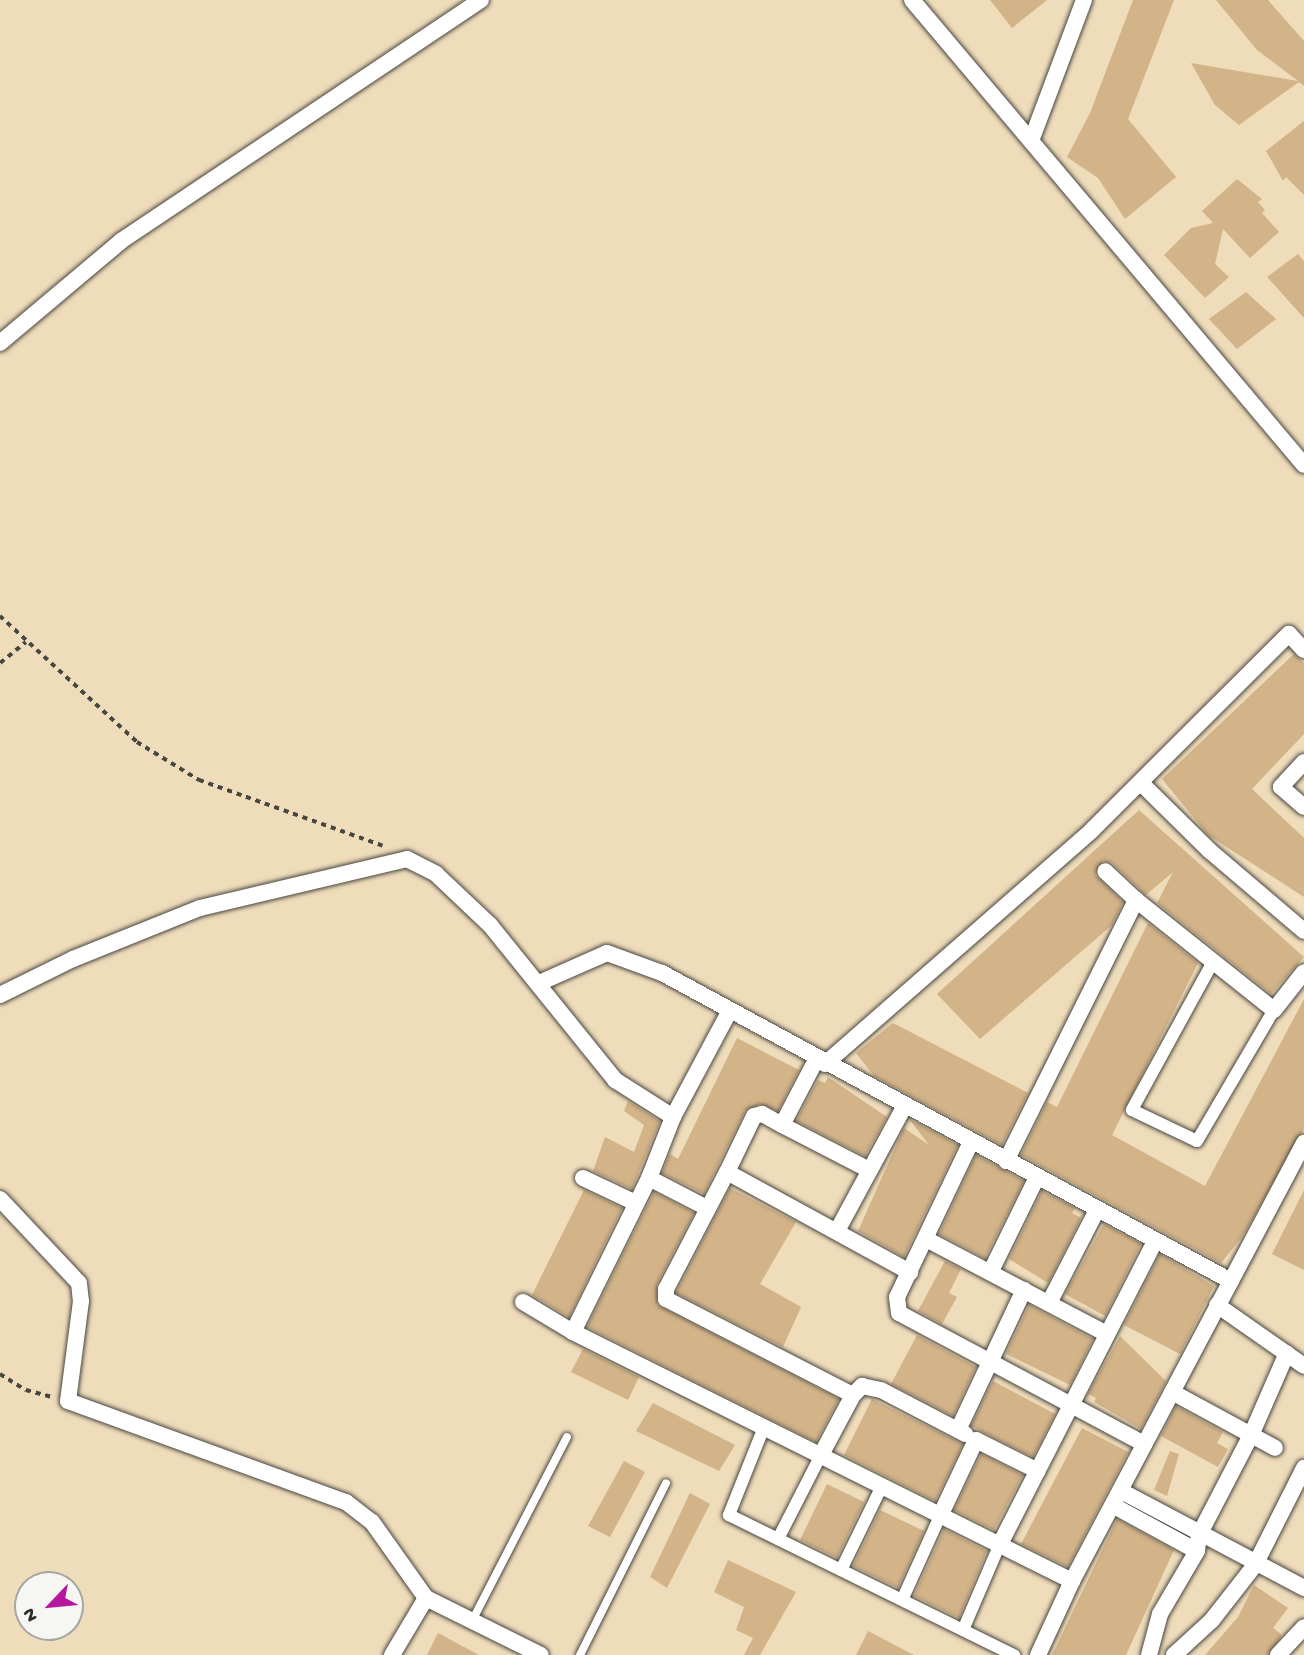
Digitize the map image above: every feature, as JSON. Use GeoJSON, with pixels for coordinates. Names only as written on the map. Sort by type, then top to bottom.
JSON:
{"type":"FeatureCollection","features":[{"type":"Feature","properties":{"kind":"street"},"geometry":{"type":"LineString","coordinates":[[0,343],[121,241],[481,0]]}},
{"type":"Feature","properties":{"kind":"street"},"geometry":{"type":"LineString","coordinates":[[912,0],[1304,465]]}},
{"type":"Feature","properties":{"kind":"street"},"geometry":{"type":"LineString","coordinates":[[1031,141],[1084,0]]}},
{"type":"Feature","properties":{"kind":"street"},"geometry":{"type":"LineString","coordinates":[[782,1125],[820,1062],[1142,783],[1289,634],[1304,650]]}},
{"type":"Feature","properties":{"kind":"street"},"geometry":{"type":"LineString","coordinates":[[1304,762],[1281,787],[1304,807]]}},
{"type":"Feature","properties":{"kind":"street"},"geometry":{"type":"LineString","coordinates":[[1142,783],[1210,851],[1304,931]]}},
{"type":"Feature","properties":{"kind":"street"},"geometry":{"type":"LineString","coordinates":[[0,995],[73,959],[200,908],[407,859],[436,874],[489,925],[539,983],[615,1080],[673,1117]]}},
{"type":"Feature","properties":{"kind":"street"},"geometry":{"type":"LineString","coordinates":[[1105,871],[1136,900],[1274,1010]]}},
{"type":"Feature","properties":{"kind":"street"},"geometry":{"type":"LineString","coordinates":[[1006,1161],[1136,900]]}},
{"type":"Feature","properties":{"kind":"street"},"geometry":{"type":"LineString","coordinates":[[539,983],[607,953],[662,974],[820,1062],[1230,1281]]}},
{"type":"Feature","properties":{"kind":"street"},"geometry":{"type":"LineString","coordinates":[[1214,960],[1132,1110],[1197,1141],[1274,1010],[1304,972]]}},
{"type":"Feature","properties":{"kind":"street"},"geometry":{"type":"LineString","coordinates":[[573,1332],[649,1178],[673,1117],[729,1012]]}},
{"type":"Feature","properties":{"kind":"street"},"geometry":{"type":"LineString","coordinates":[[837,1231],[904,1107]]}},
{"type":"Feature","properties":{"kind":"street"},"geometry":{"type":"LineString","coordinates":[[853,1395],[668,1301],[666,1289],[754,1116],[762,1114],[869,1170]]}},
{"type":"Feature","properties":{"kind":"street"},"geometry":{"type":"LineString","coordinates":[[971,1142],[897,1297],[899,1314],[1144,1444]]}},
{"type":"Feature","properties":{"kind":"street"},"geometry":{"type":"LineString","coordinates":[[1038,1655],[1072,1581],[1304,1143]]}},
{"type":"Feature","properties":{"kind":"street"},"geometry":{"type":"LineString","coordinates":[[727,1172],[910,1272]]}},
{"type":"Feature","properties":{"kind":"street"},"geometry":{"type":"LineString","coordinates":[[991,1272],[1037,1177]]}},
{"type":"Feature","properties":{"kind":"street"},"geometry":{"type":"LineString","coordinates":[[583,1178],[636,1203]]}},
{"type":"Feature","properties":{"kind":"street"},"geometry":{"type":"LineString","coordinates":[[649,1178],[708,1208]]}},
{"type":"Feature","properties":{"kind":"street"},"geometry":{"type":"LineString","coordinates":[[0,1199],[79,1283],[80,1301],[68,1401],[346,1502],[372,1522],[426,1598],[541,1655]]}},
{"type":"Feature","properties":{"kind":"street"},"geometry":{"type":"LineString","coordinates":[[1049,1303],[1097,1210]]}},
{"type":"Feature","properties":{"kind":"street"},"geometry":{"type":"LineString","coordinates":[[926,1239],[1107,1334]]}},
{"type":"Feature","properties":{"kind":"street"},"geometry":{"type":"LineString","coordinates":[[963,1630],[999,1546],[1154,1241]]}},
{"type":"Feature","properties":{"kind":"street"},"geometry":{"type":"LineString","coordinates":[[958,1430],[1024,1290]]}},
{"type":"Feature","properties":{"kind":"street"},"geometry":{"type":"LineString","coordinates":[[523,1303],[573,1332],[1072,1581]]}},
{"type":"Feature","properties":{"kind":"street"},"geometry":{"type":"LineString","coordinates":[[1217,1305],[1304,1366]]}},
{"type":"Feature","properties":{"kind":"street"},"geometry":{"type":"LineString","coordinates":[[1149,1655],[1166,1602],[1252,1433],[1287,1353]]}},
{"type":"Feature","properties":{"kind":"street"},"geometry":{"type":"LineString","coordinates":[[778,1539],[853,1395],[862,1386],[881,1390],[1038,1471]]}},
{"type":"Feature","properties":{"kind":"street"},"geometry":{"type":"LineString","coordinates":[[1172,1392],[1252,1433],[1275,1448]]}},
{"type":"Feature","properties":{"kind":"street"},"geometry":{"type":"LineString","coordinates":[[764,1427],[729,1515],[903,1598],[1014,1655]]}},
{"type":"Feature","properties":{"kind":"street"},"geometry":{"type":"LineString","coordinates":[[903,1598],[976,1440]]}},
{"type":"Feature","properties":{"kind":"street"},"geometry":{"type":"LineString","coordinates":[[1174,1655],[1213,1620],[1255,1565],[1304,1468]]}},
{"type":"Feature","properties":{"kind":"street"},"geometry":{"type":"LineString","coordinates":[[841,1570],[883,1486]]}},
{"type":"Feature","properties":{"kind":"street"},"geometry":{"type":"LineString","coordinates":[[1117,1499],[1198,1543],[1304,1588]]}},
{"type":"Feature","properties":{"kind":"street"},"geometry":{"type":"LineString","coordinates":[[392,1655],[426,1598]]}},
{"type":"Feature","properties":{"kind":"street"},"geometry":{"type":"LineString","coordinates":[[1287,1652],[1304,1626]]}},
{"type":"Feature","properties":{"kind":"lane"},"geometry":{"type":"LineString","coordinates":[[472,1621],[566,1437]]}},
{"type":"Feature","properties":{"kind":"lane"},"geometry":{"type":"LineString","coordinates":[[580,1655],[666,1483]]}},
{"type":"Feature","properties":{"kind":"path"},"geometry":{"type":"LineString","coordinates":[[0,616],[137,742],[199,780],[279,811],[363,836],[407,859]]}},
{"type":"Feature","properties":{"kind":"path"},"geometry":{"type":"LineString","coordinates":[[0,663],[26,642]]}},
{"type":"Feature","properties":{"kind":"path"},"geometry":{"type":"LineString","coordinates":[[0,1374],[26,1390],[68,1401]]}},
{"type":"Feature","properties":{"kind":"building"},"geometry":{"type":"Polygon","coordinates":[[[990,0],[1047,0],[1012,28],[990,0]]]}},
{"type":"Feature","properties":{"kind":"building"},"geometry":{"type":"Polygon","coordinates":[[[1133,0],[1174,0],[1128,119],[1176,177],[1125,219],[1098,178],[1067,157],[1090,113],[1133,0]]]}},
{"type":"Feature","properties":{"kind":"building"},"geometry":{"type":"Polygon","coordinates":[[[1216,0],[1268,0],[1304,41],[1304,86],[1299,82],[1239,125],[1215,105],[1191,63],[1298,81],[1257,50],[1216,0]]]}},
{"type":"Feature","properties":{"kind":"building"},"geometry":{"type":"Polygon","coordinates":[[[1304,121],[1304,195],[1286,177],[1283,181],[1266,151],[1304,121]]]}},
{"type":"Feature","properties":{"kind":"building"},"geometry":{"type":"Polygon","coordinates":[[[1237,179],[1262,199],[1258,202],[1265,210],[1262,213],[1279,232],[1250,258],[1223,229],[1215,264],[1229,277],[1205,298],[1164,255],[1191,228],[1213,223],[1202,211],[1237,179]]]}},
{"type":"Feature","properties":{"kind":"building"},"geometry":{"type":"Polygon","coordinates":[[[1298,254],[1304,261],[1304,318],[1267,277],[1298,254]]]}},
{"type":"Feature","properties":{"kind":"building"},"geometry":{"type":"Polygon","coordinates":[[[1246,292],[1276,319],[1237,349],[1209,319],[1246,292]]]}},
{"type":"Feature","properties":{"kind":"building"},"geometry":{"type":"Polygon","coordinates":[[[1294,654],[1304,663],[1304,734],[1252,789],[1304,838],[1304,897],[1208,835],[1162,779],[1294,654]]]}},
{"type":"Feature","properties":{"kind":"building"},"geometry":{"type":"Polygon","coordinates":[[[1139,810],[1304,957],[1271,994],[1157,903],[1173,872],[1146,895],[1112,863],[1103,861],[1095,875],[1123,902],[1112,925],[980,1039],[937,994],[1139,810]]]}},
{"type":"Feature","properties":{"kind":"building"},"geometry":{"type":"Polygon","coordinates":[[[1148,923],[1198,963],[1112,1135],[1205,1186],[1304,999],[1304,1129],[1242,1237],[1221,1263],[1021,1155],[1047,1102],[1057,1107],[1148,923]]]}},
{"type":"Feature","properties":{"kind":"building"},"geometry":{"type":"Polygon","coordinates":[[[893,1023],[1028,1093],[1002,1145],[874,1076],[856,1053],[893,1023]]]}},
{"type":"Feature","properties":{"kind":"building"},"geometry":{"type":"Polygon","coordinates":[[[737,1038],[799,1070],[778,1111],[760,1104],[745,1111],[704,1194],[662,1173],[670,1154],[678,1159],[737,1038]]]}},
{"type":"Feature","properties":{"kind":"building"},"geometry":{"type":"Polygon","coordinates":[[[828,1077],[887,1117],[865,1156],[796,1121],[818,1080],[825,1083],[828,1077]]]}},
{"type":"Feature","properties":{"kind":"building"},"geometry":{"type":"Polygon","coordinates":[[[628,1101],[660,1121],[632,1189],[593,1171],[605,1137],[634,1152],[644,1125],[624,1111],[628,1101]]]}},
{"type":"Feature","properties":{"kind":"building"},"geometry":{"type":"Polygon","coordinates":[[[909,1119],[958,1145],[904,1257],[858,1231],[904,1128],[929,1145],[909,1119]]]}},
{"type":"Feature","properties":{"kind":"building"},"geometry":{"type":"Polygon","coordinates":[[[976,1155],[1024,1181],[985,1258],[939,1234],[976,1155]]]}},
{"type":"Feature","properties":{"kind":"building"},"geometry":{"type":"Polygon","coordinates":[[[730,1188],[796,1222],[760,1284],[801,1307],[783,1347],[676,1293],[730,1188]]]}},
{"type":"Feature","properties":{"kind":"building"},"geometry":{"type":"Polygon","coordinates":[[[584,1190],[622,1208],[569,1317],[532,1295],[584,1190]]]}},
{"type":"Feature","properties":{"kind":"building"},"geometry":{"type":"Polygon","coordinates":[[[1304,1190],[1304,1270],[1272,1254],[1304,1190]]]}},
{"type":"Feature","properties":{"kind":"building"},"geometry":{"type":"Polygon","coordinates":[[[1042,1191],[1075,1208],[1072,1213],[1081,1218],[1048,1283],[1009,1259],[1042,1191]]]}},
{"type":"Feature","properties":{"kind":"building"},"geometry":{"type":"Polygon","coordinates":[[[654,1192],[694,1213],[657,1284],[657,1305],[839,1399],[816,1442],[587,1327],[654,1192]]]}},
{"type":"Feature","properties":{"kind":"building"},"geometry":{"type":"Polygon","coordinates":[[[1104,1224],[1141,1244],[1105,1316],[1065,1294],[1104,1224]]]}},
{"type":"Feature","properties":{"kind":"building"},"geometry":{"type":"Polygon","coordinates":[[[1160,1254],[1214,1286],[1180,1354],[1124,1325],[1160,1254]]]}},
{"type":"Feature","properties":{"kind":"building"},"geometry":{"type":"Polygon","coordinates":[[[945,1261],[961,1269],[949,1293],[957,1297],[942,1324],[918,1311],[945,1261]]]}},
{"type":"Feature","properties":{"kind":"building"},"geometry":{"type":"Polygon","coordinates":[[[1029,1305],[1093,1339],[1070,1385],[1006,1354],[1029,1305]]]}},
{"type":"Feature","properties":{"kind":"building"},"geometry":{"type":"Polygon","coordinates":[[[917,1335],[976,1367],[953,1416],[891,1384],[917,1335]]]}},
{"type":"Feature","properties":{"kind":"building"},"geometry":{"type":"Polygon","coordinates":[[[1120,1336],[1166,1381],[1141,1429],[1094,1402],[1096,1398],[1088,1394],[1120,1336]]]}},
{"type":"Feature","properties":{"kind":"building"},"geometry":{"type":"Polygon","coordinates":[[[583,1349],[639,1377],[628,1400],[571,1372],[583,1349]]]}},
{"type":"Feature","properties":{"kind":"building"},"geometry":{"type":"Polygon","coordinates":[[[993,1381],[1055,1414],[1033,1457],[971,1426],[993,1381]]]}},
{"type":"Feature","properties":{"kind":"building"},"geometry":{"type":"Polygon","coordinates":[[[872,1399],[963,1444],[935,1501],[844,1455],[872,1399]]]}},
{"type":"Feature","properties":{"kind":"building"},"geometry":{"type":"Polygon","coordinates":[[[653,1403],[735,1445],[719,1471],[636,1431],[653,1403]]]}},
{"type":"Feature","properties":{"kind":"building"},"geometry":{"type":"Polygon","coordinates":[[[1176,1406],[1223,1432],[1217,1443],[1228,1449],[1218,1467],[1161,1436],[1176,1406]]]}},
{"type":"Feature","properties":{"kind":"building"},"geometry":{"type":"Polygon","coordinates":[[[1082,1428],[1128,1452],[1068,1567],[1021,1544],[1082,1428]]]}},
{"type":"Feature","properties":{"kind":"building"},"geometry":{"type":"Polygon","coordinates":[[[1170,1451],[1179,1454],[1167,1496],[1154,1490],[1170,1451]]]}},
{"type":"Feature","properties":{"kind":"building"},"geometry":{"type":"Polygon","coordinates":[[[981,1454],[1023,1475],[994,1530],[954,1510],[981,1454]]]}},
{"type":"Feature","properties":{"kind":"building"},"geometry":{"type":"Polygon","coordinates":[[[624,1461],[645,1472],[610,1537],[588,1526],[624,1461]]]}},
{"type":"Feature","properties":{"kind":"building"},"geometry":{"type":"Polygon","coordinates":[[[827,1484],[864,1502],[837,1558],[800,1540],[827,1484]]]}},
{"type":"Feature","properties":{"kind":"building"},"geometry":{"type":"Polygon","coordinates":[[[690,1493],[710,1504],[667,1588],[650,1577],[690,1493]]]}},
{"type":"Feature","properties":{"kind":"building"},"geometry":{"type":"Polygon","coordinates":[[[880,1510],[924,1531],[898,1588],[853,1566],[880,1510]]]}},
{"type":"Feature","properties":{"kind":"building"},"geometry":{"type":"Polygon","coordinates":[[[1117,1519],[1174,1550],[1126,1655],[1052,1655],[1117,1519]]]}},
{"type":"Feature","properties":{"kind":"building"},"geometry":{"type":"Polygon","coordinates":[[[944,1529],[987,1551],[959,1618],[914,1596],[944,1529]]]}},
{"type":"Feature","properties":{"kind":"building"},"geometry":{"type":"Polygon","coordinates":[[[728,1560],[796,1592],[760,1655],[744,1655],[753,1638],[736,1630],[744,1607],[714,1592],[728,1560]]]}},
{"type":"Feature","properties":{"kind":"building"},"geometry":{"type":"Polygon","coordinates":[[[1254,1585],[1288,1608],[1273,1628],[1282,1635],[1268,1655],[1205,1655],[1238,1617],[1254,1585]]]}},
{"type":"Feature","properties":{"kind":"building"},"geometry":{"type":"Polygon","coordinates":[[[868,1631],[914,1655],[856,1655],[868,1631]]]}},
{"type":"Feature","properties":{"kind":"building"},"geometry":{"type":"Polygon","coordinates":[[[438,1633],[479,1655],[427,1655],[438,1633]]]}}]}
